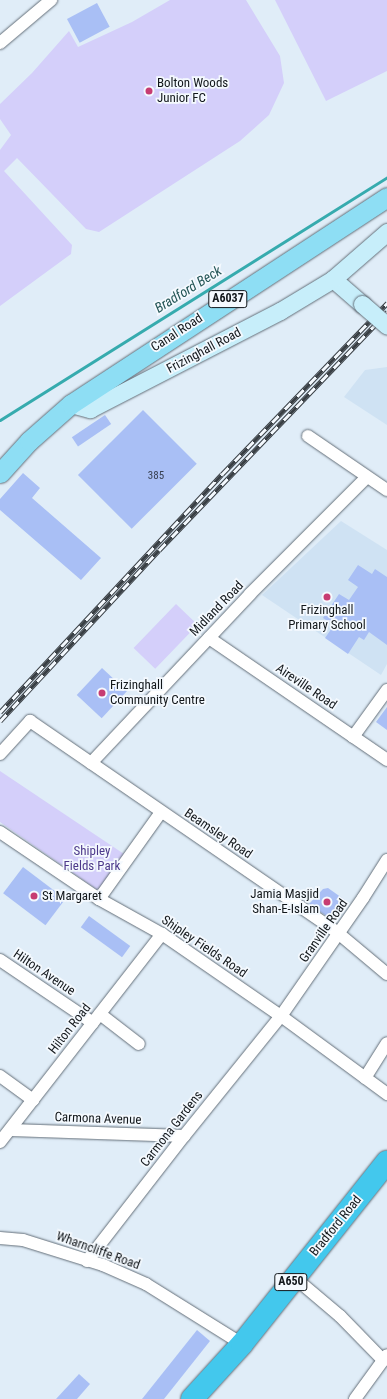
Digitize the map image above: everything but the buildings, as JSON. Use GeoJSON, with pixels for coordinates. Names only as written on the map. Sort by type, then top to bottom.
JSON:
{"type":"FeatureCollection","features":[{"type":"Feature","properties":{"kind":"highway","name":"Bradford Road"},"geometry":{"type":"LineString","coordinates":[[192,1399],[242,1344],[387,1162]]}},
{"type":"Feature","properties":{"kind":"main road","name":"Canal Road"},"geometry":{"type":"LineString","coordinates":[[0,473],[38,433],[71,404],[157,346],[387,197]]}},
{"type":"Feature","properties":{"kind":"street"},"geometry":{"type":"LineString","coordinates":[[0,43],[51,0]]}},
{"type":"Feature","properties":{"kind":"street","name":"Frizinghall Road"},"geometry":{"type":"LineString","coordinates":[[71,404],[90,409],[280,311],[333,279],[387,232]]}},
{"type":"Feature","properties":{"kind":"street"},"geometry":{"type":"LineString","coordinates":[[333,279],[387,326]]}},
{"type":"Feature","properties":{"kind":"street"},"geometry":{"type":"LineString","coordinates":[[308,436],[387,490]]}},
{"type":"Feature","properties":{"kind":"street","name":"Midland Road"},"geometry":{"type":"LineString","coordinates":[[91,763],[209,638],[367,477]]}},
{"type":"Feature","properties":{"kind":"street","name":"Aireville Road"},"geometry":{"type":"LineString","coordinates":[[209,638],[387,760]]}},
{"type":"Feature","properties":{"kind":"street"},"geometry":{"type":"LineString","coordinates":[[353,737],[387,690]]}},
{"type":"Feature","properties":{"kind":"street","name":"Beamsley Road"},"geometry":{"type":"LineString","coordinates":[[0,754],[30,721],[338,933],[387,974]]}},
{"type":"Feature","properties":{"kind":"street"},"geometry":{"type":"LineString","coordinates":[[99,899],[161,812]]}},
{"type":"Feature","properties":{"kind":"street","name":"Shipley Fields Road"},"geometry":{"type":"LineString","coordinates":[[0,832],[99,899],[162,934],[281,1016],[387,1094]]}},
{"type":"Feature","properties":{"kind":"street","name":"Granville Road"},"geometry":{"type":"LineString","coordinates":[[281,1016],[387,860]]}},
{"type":"Feature","properties":{"kind":"street","name":"Hilton Road"},"geometry":{"type":"LineString","coordinates":[[0,1142],[11,1130],[162,934]]}},
{"type":"Feature","properties":{"kind":"street","name":"Hilton Avenue"},"geometry":{"type":"LineString","coordinates":[[0,960],[139,1044]]}},
{"type":"Feature","properties":{"kind":"street","name":"Carmona Gardens"},"geometry":{"type":"LineString","coordinates":[[87,1260],[184,1136],[281,1016]]}},
{"type":"Feature","properties":{"kind":"street"},"geometry":{"type":"LineString","coordinates":[[365,1078],[387,1043]]}},
{"type":"Feature","properties":{"kind":"street"},"geometry":{"type":"LineString","coordinates":[[0,1076],[33,1100]]}},
{"type":"Feature","properties":{"kind":"street","name":"Carmona Avenue"},"geometry":{"type":"LineString","coordinates":[[11,1130],[184,1136]]}},
{"type":"Feature","properties":{"kind":"street","name":"Wharncliffe Road"},"geometry":{"type":"LineString","coordinates":[[0,1238],[23,1240],[103,1265],[146,1284],[242,1344]]}},
{"type":"Feature","properties":{"kind":"street"},"geometry":{"type":"LineString","coordinates":[[295,1278],[340,1316],[385,1358],[355,1399]]}},
{"type":"Feature","properties":{"kind":"shaded area"},"geometry":{"type":"Polygon","coordinates":[[[387,367],[387,425],[344,397],[365,370],[387,367]]]}},
{"type":"Feature","properties":{"kind":"shaded area","name":"Frizinghall Primary School"},"geometry":{"type":"Polygon","coordinates":[[[341,521],[387,550],[387,664],[381,675],[262,595],[341,521]]]}},
{"type":"Feature","properties":{"kind":"green space"},"geometry":{"type":"Polygon","coordinates":[[[170,0],[246,0],[280,56],[284,83],[269,115],[240,141],[99,232],[86,229],[17,158],[4,171],[72,245],[71,254],[0,306],[0,150],[11,135],[0,119],[0,104],[32,73],[69,31],[78,47],[132,22],[170,0]]]}},
{"type":"Feature","properties":{"kind":"green space"},"geometry":{"type":"Polygon","coordinates":[[[275,0],[387,0],[387,71],[326,101],[275,0]]]}},
{"type":"Feature","properties":{"kind":"green space"},"geometry":{"type":"Polygon","coordinates":[[[176,604],[198,625],[155,669],[134,648],[176,604]]]}},
{"type":"Feature","properties":{"kind":"green space","name":"Shipley Fields Park"},"geometry":{"type":"Polygon","coordinates":[[[0,771],[124,854],[99,891],[0,822],[0,771]]]}},
{"type":"Feature","properties":{"kind":"waterway","name":"Bradford Beck"},"geometry":{"type":"LineString","coordinates":[[0,420],[387,177]]}},
{"type":"Feature","properties":{"kind":"railway"},"geometry":{"type":"LineString","coordinates":[[0,712],[222,474],[387,303]]}},
{"type":"Feature","properties":{"kind":"railway"},"geometry":{"type":"LineString","coordinates":[[0,721],[159,550],[387,312]]}},
{"type":"Feature","properties":{"kind":"place","name":"Bolton Woods Junior FC"},"geometry":{"type":"Point","coordinates":[149,91]}},
{"type":"Feature","properties":{"kind":"place","name":"Frizinghall Primary School"},"geometry":{"type":"Point","coordinates":[327,597]}},
{"type":"Feature","properties":{"kind":"place","name":"Frizinghall Community Centre"},"geometry":{"type":"Point","coordinates":[102,693]}},
{"type":"Feature","properties":{"kind":"place","name":"St Margaret"},"geometry":{"type":"Point","coordinates":[34,896]}},
{"type":"Feature","properties":{"kind":"place","name":"Jamia Masjid Shan-E-Islam"},"geometry":{"type":"Point","coordinates":[327,902]}}]}
